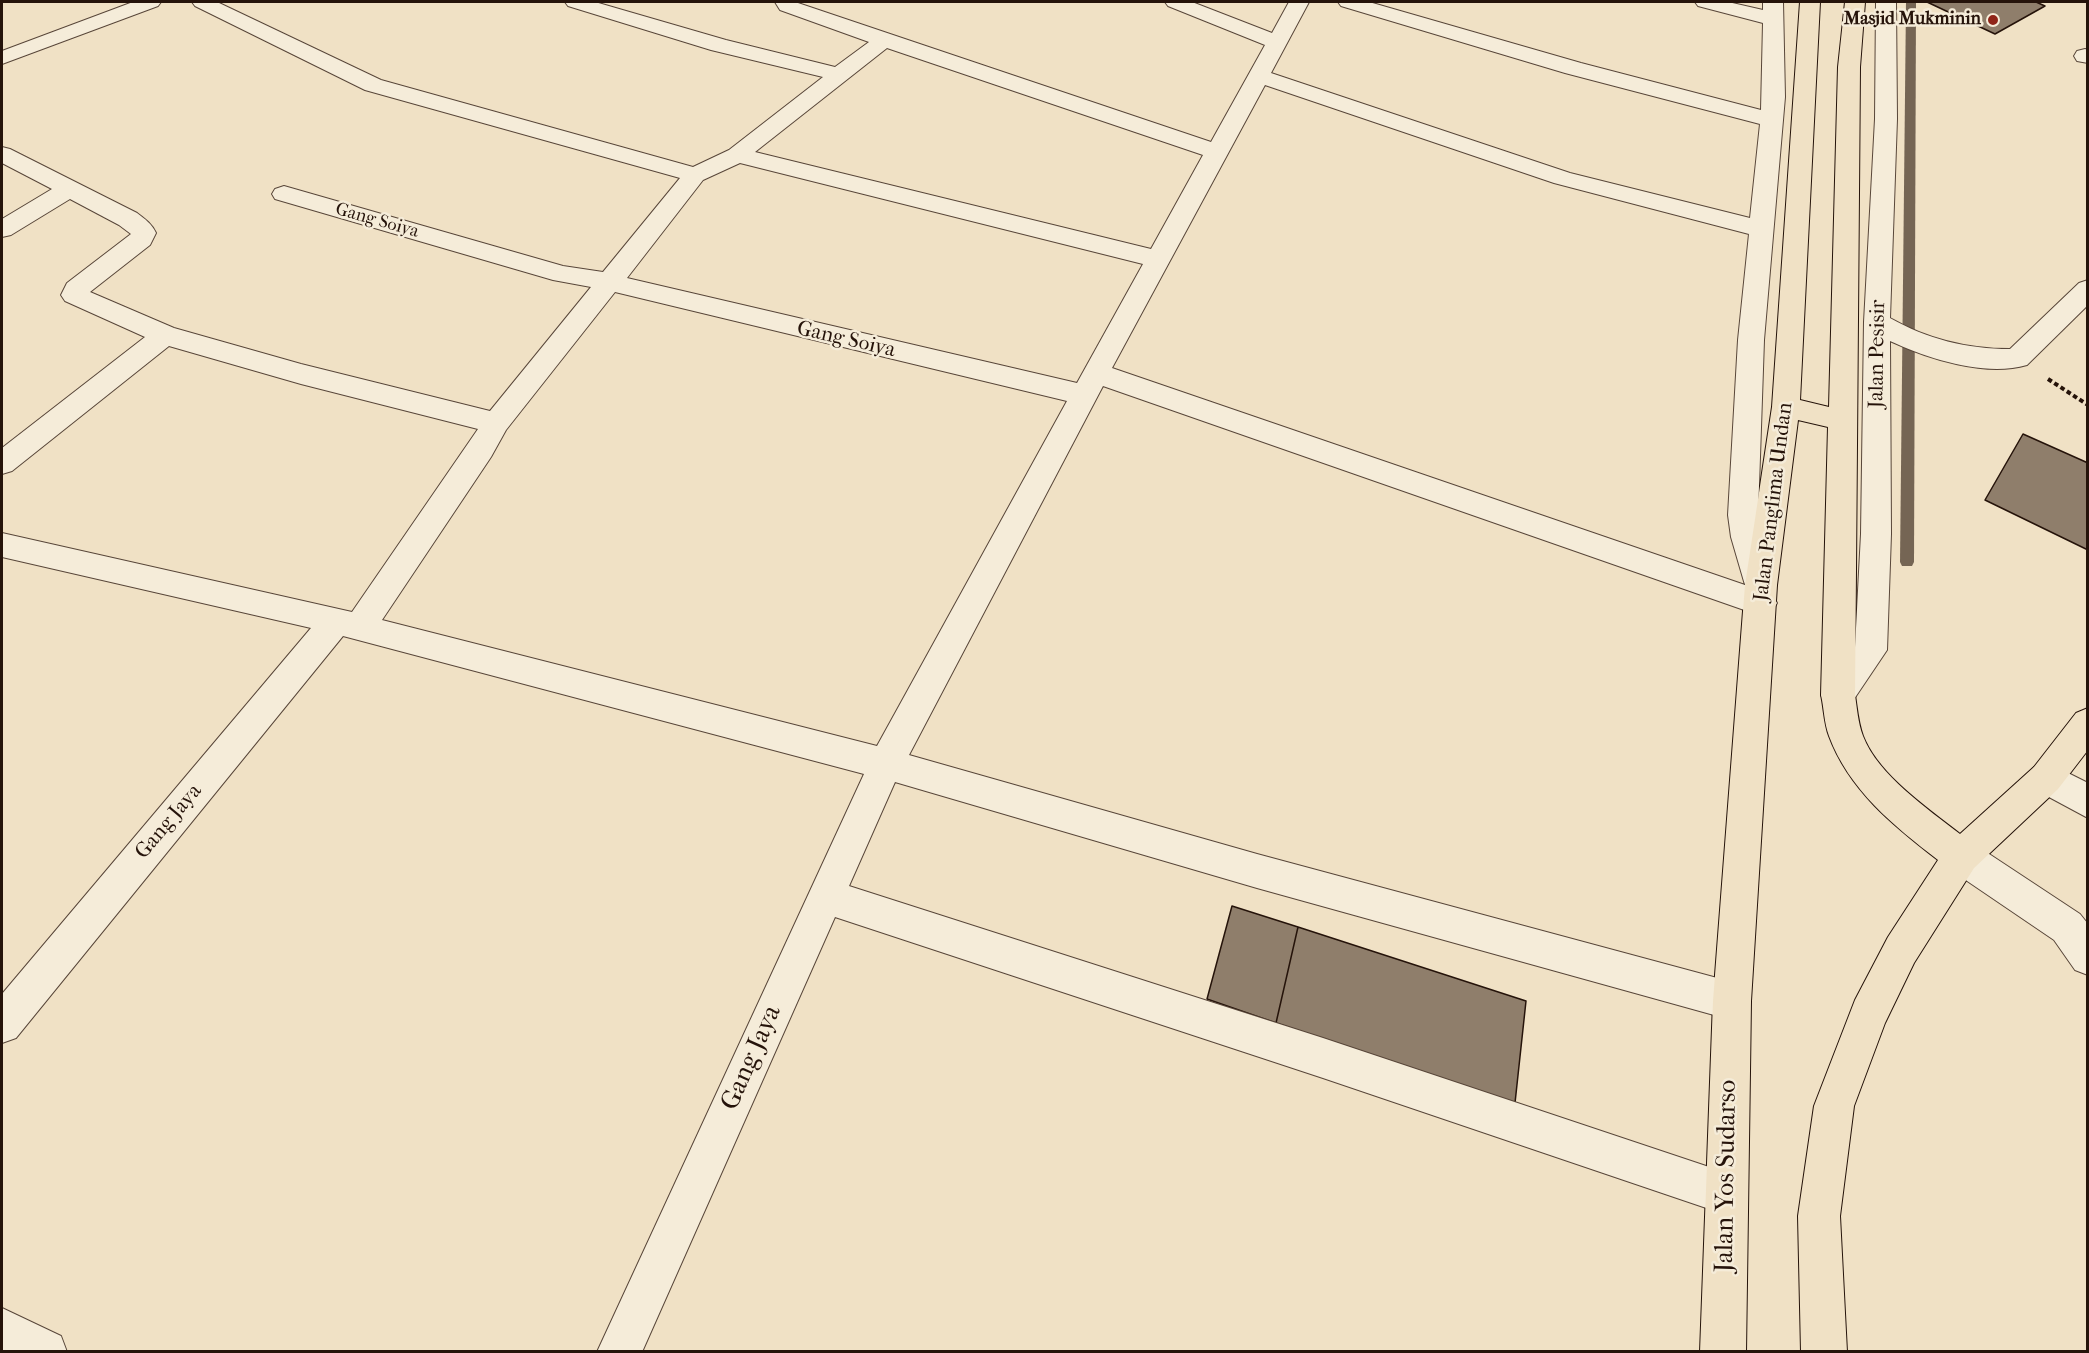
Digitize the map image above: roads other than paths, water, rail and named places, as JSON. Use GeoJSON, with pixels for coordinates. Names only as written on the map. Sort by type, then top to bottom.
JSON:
{"type":"FeatureCollection","features":[{"type":"Feature","properties":{"kind":"main road","name":"Jalan Panglima Undan"},"geometry":{"type":"LineString","coordinates":[[1732,1001],[1761,594],[1786,407],[1810,2]]}},
{"type":"Feature","properties":{"kind":"main road"},"geometry":{"type":"LineString","coordinates":[[1855,2],[1850,67],[1841,420],[1838,695],[1846,737],[1870,778],[1923,828],[1961,856]]}},
{"type":"Feature","properties":{"kind":"main road"},"geometry":{"type":"LineString","coordinates":[[1786,407],[1841,420]]}},
{"type":"Feature","properties":{"kind":"main road"},"geometry":{"type":"LineString","coordinates":[[1824,1352],[1820,1216],[1834,1106],[1874,1003],[1901,950],[1961,856],[2046,778],[2088,723]]}},
{"type":"Feature","properties":{"kind":"main road","name":"Jalan Yos Sudarso"},"geometry":{"type":"LineString","coordinates":[[1723,1352],[1732,1001]]}},
{"type":"Feature","properties":{"kind":"street"},"geometry":{"type":"LineString","coordinates":[[2,58],[151,2]]}},
{"type":"Feature","properties":{"kind":"street"},"geometry":{"type":"LineString","coordinates":[[202,2],[373,85],[695,175]]}},
{"type":"Feature","properties":{"kind":"street"},"geometry":{"type":"LineString","coordinates":[[575,2],[719,45],[840,75]]}},
{"type":"Feature","properties":{"kind":"street"},"geometry":{"type":"LineString","coordinates":[[785,2],[787,6],[794,9],[1216,152]]}},
{"type":"Feature","properties":{"kind":"street"},"geometry":{"type":"LineString","coordinates":[[1175,2],[1276,42]]}},
{"type":"Feature","properties":{"kind":"street","name":"Gang Jaya"},"geometry":{"type":"LineString","coordinates":[[619,1352],[886,765],[1158,258],[1299,2]]}},
{"type":"Feature","properties":{"kind":"street"},"geometry":{"type":"LineString","coordinates":[[1348,2],[1573,68],[1733,112],[1764,118]]}},
{"type":"Feature","properties":{"kind":"street"},"geometry":{"type":"LineString","coordinates":[[1705,2],[1732,10],[1769,12],[1774,97],[1764,118],[1766,176],[1757,229],[1743,487],[1746,537],[1761,594]]}},
{"type":"Feature","properties":{"kind":"street","name":"Jalan Pesisir"},"geometry":{"type":"LineString","coordinates":[[1838,695],[1871,650],[1876,534],[1877,322],[1886,119],[1886,2]]}},
{"type":"Feature","properties":{"kind":"street"},"geometry":{"type":"LineString","coordinates":[[609,282],[695,175],[737,155],[884,40]]}},
{"type":"Feature","properties":{"kind":"street"},"geometry":{"type":"LineString","coordinates":[[1850,67],[1886,75]]}},
{"type":"Feature","properties":{"kind":"street"},"geometry":{"type":"LineString","coordinates":[[1259,76],[1562,178],[1757,229]]}},
{"type":"Feature","properties":{"kind":"street"},"geometry":{"type":"LineString","coordinates":[[1850,110],[1886,119]]}},
{"type":"Feature","properties":{"kind":"street"},"geometry":{"type":"LineString","coordinates":[[2,154],[128,219],[142,229],[144,233],[141,239],[76,289],[74,295],[165,335],[301,374],[496,423]]}},
{"type":"Feature","properties":{"kind":"street"},"geometry":{"type":"LineString","coordinates":[[737,155],[1158,258]]}},
{"type":"Feature","properties":{"kind":"street"},"geometry":{"type":"LineString","coordinates":[[1766,176],[1799,184]]}},
{"type":"Feature","properties":{"kind":"street"},"geometry":{"type":"LineString","coordinates":[[2,229],[70,189]]}},
{"type":"Feature","properties":{"kind":"street","name":"Gang Soiya"},"geometry":{"type":"LineString","coordinates":[[284,194],[562,274],[1090,384],[1761,594]]}},
{"type":"Feature","properties":{"kind":"street","name":"Gang Jaya"},"geometry":{"type":"LineString","coordinates":[[2,1024],[347,624],[482,449],[496,423],[609,282]]}},
{"type":"Feature","properties":{"kind":"street"},"geometry":{"type":"LineString","coordinates":[[1877,322],[1900,337],[1945,350],[1995,359],[2017,358],[2088,289]]}},
{"type":"Feature","properties":{"kind":"street"},"geometry":{"type":"LineString","coordinates":[[2,463],[165,335]]}},
{"type":"Feature","properties":{"kind":"street"},"geometry":{"type":"LineString","coordinates":[[2,545],[347,624],[886,765],[1257,871],[1732,1001]]}},
{"type":"Feature","properties":{"kind":"street"},"geometry":{"type":"LineString","coordinates":[[2046,778],[2088,802]]}},
{"type":"Feature","properties":{"kind":"street"},"geometry":{"type":"LineString","coordinates":[[1961,856],[2067,927],[2085,950]]}},
{"type":"Feature","properties":{"kind":"street"},"geometry":{"type":"LineString","coordinates":[[826,896],[1323,1058],[1727,1194]]}},
{"type":"Feature","properties":{"kind":"street"},"geometry":{"type":"LineString","coordinates":[[2,1330],[45,1352]]}},
{"type":"Feature","properties":{"kind":"waterway"},"geometry":{"type":"LineString","coordinates":[[1907,562],[1911,2]]}},
{"type":"Feature","properties":{"kind":"place","name":"Masjid Mukminin"},"geometry":{"type":"Point","coordinates":[1993,20]}}]}
